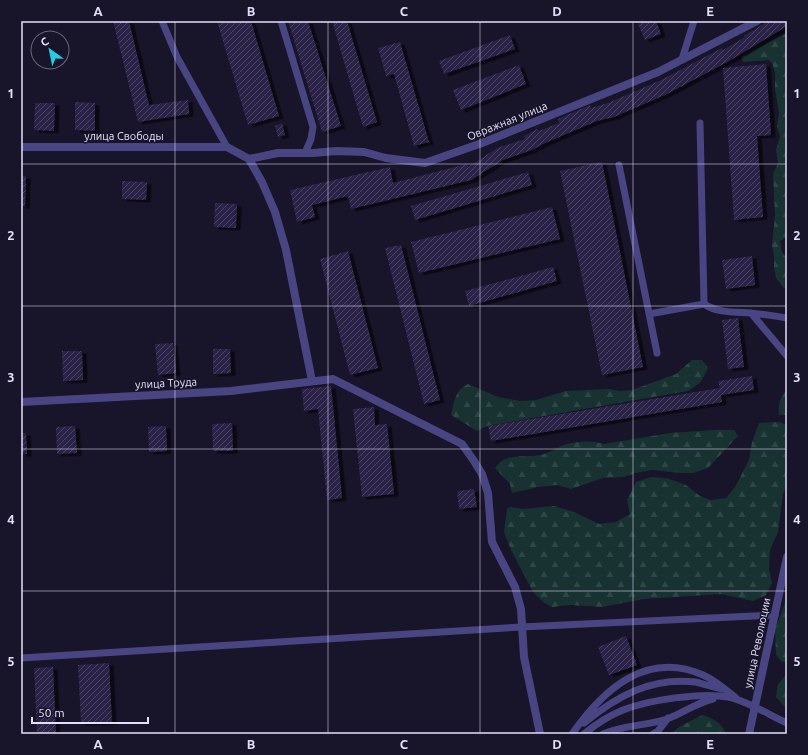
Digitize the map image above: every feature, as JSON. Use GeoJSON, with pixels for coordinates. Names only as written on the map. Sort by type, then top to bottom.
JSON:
{"type":"FeatureCollection","features":[{"type":"Feature","properties":{"kind":"street","name":"Овражная улица"},"geometry":{"type":"LineString","coordinates":[[249,158],[278,153],[336,151],[364,152],[386,158],[425,163],[482,143],[658,72],[757,21]]}},
{"type":"Feature","properties":{"kind":"street","name":"улица Свободы"},"geometry":{"type":"LineString","coordinates":[[21,147],[227,147]]}},
{"type":"Feature","properties":{"kind":"street"},"geometry":{"type":"LineString","coordinates":[[227,147],[249,158],[262,182],[275,212],[286,250],[312,381]]}},
{"type":"Feature","properties":{"kind":"street","name":"улица Труда"},"geometry":{"type":"LineString","coordinates":[[21,402],[231,391],[333,379],[462,444],[482,474],[488,493],[492,542],[514,587],[521,609],[524,657],[540,734]]}},
{"type":"Feature","properties":{"kind":"street","name":"улица Революции"},"geometry":{"type":"LineString","coordinates":[[749,734],[787,557]]}},
{"type":"Feature","properties":{"kind":"lane"},"geometry":{"type":"LineString","coordinates":[[162,21],[177,57],[227,147]]}},
{"type":"Feature","properties":{"kind":"lane"},"geometry":{"type":"LineString","coordinates":[[281,21],[313,127],[311,139],[305,153]]}},
{"type":"Feature","properties":{"kind":"lane"},"geometry":{"type":"LineString","coordinates":[[682,59],[694,21]]}},
{"type":"Feature","properties":{"kind":"lane"},"geometry":{"type":"LineString","coordinates":[[700,124],[704,304]]}},
{"type":"Feature","properties":{"kind":"lane"},"geometry":{"type":"LineString","coordinates":[[619,165],[657,353]]}},
{"type":"Feature","properties":{"kind":"lane"},"geometry":{"type":"LineString","coordinates":[[649,314],[704,304],[710,308],[721,311],[787,318]]}},
{"type":"Feature","properties":{"kind":"lane"},"geometry":{"type":"LineString","coordinates":[[751,313],[787,356]]}},
{"type":"Feature","properties":{"kind":"lane"},"geometry":{"type":"LineString","coordinates":[[21,658],[521,627],[775,615]]}},
{"type":"Feature","properties":{"kind":"lane"},"geometry":{"type":"LineString","coordinates":[[574,732],[599,700],[630,677],[644,671],[674,668],[688,670],[712,680],[740,701],[787,723]]}},
{"type":"Feature","properties":{"kind":"lane"},"geometry":{"type":"LineString","coordinates":[[574,732],[613,701],[628,693],[654,684],[676,681],[696,682],[726,690]]}},
{"type":"Feature","properties":{"kind":"lane"},"geometry":{"type":"LineString","coordinates":[[584,734],[595,725],[612,715],[634,707],[687,697],[721,696],[740,701]]}},
{"type":"Feature","properties":{"kind":"lane"},"geometry":{"type":"LineString","coordinates":[[603,734],[620,729],[649,724],[668,718],[694,705],[721,696]]}},
{"type":"Feature","properties":{"kind":"lane"},"geometry":{"type":"LineString","coordinates":[[653,734],[658,731],[668,718]]}},
{"type":"Feature","properties":{"kind":"green space"},"geometry":{"type":"Polygon","coordinates":[[[787,33],[787,237],[780,241],[782,252],[787,259],[787,289],[783,287],[776,278],[772,245],[775,215],[773,174],[778,163],[776,150],[780,137],[777,126],[779,113],[775,89],[775,73],[772,63],[769,60],[743,62],[741,57],[787,33]]]}},
{"type":"Feature","properties":{"kind":"green space"},"geometry":{"type":"Polygon","coordinates":[[[692,360],[702,360],[708,368],[701,382],[688,391],[487,426],[477,431],[451,415],[454,401],[458,393],[468,384],[498,397],[520,401],[536,400],[566,391],[609,389],[620,391],[632,390],[676,374],[692,360]]]}},
{"type":"Feature","properties":{"kind":"green space"},"geometry":{"type":"Polygon","coordinates":[[[787,389],[787,415],[779,415],[780,401],[787,389]]]}},
{"type":"Feature","properties":{"kind":"green space"},"geometry":{"type":"Polygon","coordinates":[[[779,422],[787,425],[787,483],[783,494],[778,532],[770,550],[769,569],[772,583],[766,595],[753,601],[721,594],[644,599],[602,607],[570,605],[552,607],[543,602],[533,592],[511,550],[504,532],[507,509],[510,507],[523,509],[554,506],[574,512],[599,524],[616,522],[630,514],[627,500],[636,482],[651,477],[666,478],[686,485],[700,496],[710,500],[726,498],[735,487],[749,460],[752,442],[759,423],[779,422]]]}},
{"type":"Feature","properties":{"kind":"green space"},"geometry":{"type":"Polygon","coordinates":[[[734,430],[738,436],[708,468],[693,473],[652,470],[635,473],[624,477],[603,478],[571,489],[557,485],[538,487],[512,493],[510,484],[495,468],[499,463],[510,458],[541,455],[564,445],[574,443],[589,442],[604,444],[670,433],[734,430]]]}},
{"type":"Feature","properties":{"kind":"green space"},"geometry":{"type":"Polygon","coordinates":[[[787,597],[787,662],[782,662],[776,655],[775,630],[787,597]]]}},
{"type":"Feature","properties":{"kind":"green space"},"geometry":{"type":"Polygon","coordinates":[[[787,674],[787,708],[776,697],[778,684],[787,674]]]}},
{"type":"Feature","properties":{"kind":"green space"},"geometry":{"type":"Polygon","coordinates":[[[702,715],[717,722],[726,734],[671,734],[679,727],[702,715]]]}},
{"type":"Feature","properties":{"kind":"building"},"geometry":{"type":"Polygon","coordinates":[[[113,21],[129,21],[149,105],[188,100],[189,114],[138,122],[113,21]]]}},
{"type":"Feature","properties":{"kind":"building"},"geometry":{"type":"Polygon","coordinates":[[[217,21],[251,21],[279,116],[248,125],[217,21]]]}},
{"type":"Feature","properties":{"kind":"building"},"geometry":{"type":"Polygon","coordinates":[[[288,21],[308,21],[341,126],[322,132],[288,21]]]}},
{"type":"Feature","properties":{"kind":"building"},"geometry":{"type":"Polygon","coordinates":[[[332,21],[347,21],[377,122],[363,127],[332,21]]]}},
{"type":"Feature","properties":{"kind":"building"},"geometry":{"type":"Polygon","coordinates":[[[644,21],[656,21],[661,34],[645,40],[638,24],[644,21]]]}},
{"type":"Feature","properties":{"kind":"building"},"geometry":{"type":"Polygon","coordinates":[[[768,21],[787,21],[787,26],[729,61],[667,94],[614,117],[597,121],[532,150],[503,160],[471,180],[351,209],[348,196],[312,205],[315,217],[297,222],[290,190],[390,167],[393,183],[467,164],[468,167],[497,148],[525,139],[524,136],[537,129],[539,131],[559,123],[558,119],[590,105],[591,108],[608,103],[661,80],[722,48],[723,50],[768,21]]]}},
{"type":"Feature","properties":{"kind":"building"},"geometry":{"type":"Polygon","coordinates":[[[510,35],[515,49],[444,74],[439,61],[510,35]]]}},
{"type":"Feature","properties":{"kind":"building"},"geometry":{"type":"Polygon","coordinates":[[[400,42],[429,142],[414,146],[394,74],[386,76],[378,48],[400,42]]]}},
{"type":"Feature","properties":{"kind":"building"},"geometry":{"type":"Polygon","coordinates":[[[766,64],[771,135],[757,136],[763,217],[734,220],[723,68],[766,64]]]}},
{"type":"Feature","properties":{"kind":"building"},"geometry":{"type":"Polygon","coordinates":[[[519,65],[526,84],[461,110],[453,90],[519,65]]]}},
{"type":"Feature","properties":{"kind":"building"},"geometry":{"type":"Polygon","coordinates":[[[75,102],[95,103],[95,131],[75,130],[75,102]]]}},
{"type":"Feature","properties":{"kind":"building"},"geometry":{"type":"Polygon","coordinates":[[[35,103],[55,103],[54,131],[34,130],[35,103]]]}},
{"type":"Feature","properties":{"kind":"building"},"geometry":{"type":"Polygon","coordinates":[[[282,123],[285,135],[278,137],[275,126],[282,123]]]}},
{"type":"Feature","properties":{"kind":"building"},"geometry":{"type":"Polygon","coordinates":[[[602,162],[643,367],[602,375],[560,171],[602,162]]]}},
{"type":"Feature","properties":{"kind":"building"},"geometry":{"type":"Polygon","coordinates":[[[528,172],[532,185],[415,220],[411,206],[528,172]]]}},
{"type":"Feature","properties":{"kind":"building"},"geometry":{"type":"Polygon","coordinates":[[[21,176],[26,176],[25,206],[21,206],[21,176]]]}},
{"type":"Feature","properties":{"kind":"building"},"geometry":{"type":"Polygon","coordinates":[[[122,181],[147,182],[146,200],[122,199],[122,181]]]}},
{"type":"Feature","properties":{"kind":"building"},"geometry":{"type":"Polygon","coordinates":[[[215,203],[237,204],[236,228],[214,227],[215,203]]]}},
{"type":"Feature","properties":{"kind":"building"},"geometry":{"type":"Polygon","coordinates":[[[552,207],[560,239],[419,273],[411,242],[552,207]]]}},
{"type":"Feature","properties":{"kind":"building"},"geometry":{"type":"Polygon","coordinates":[[[401,245],[440,400],[424,404],[385,248],[401,245]]]}},
{"type":"Feature","properties":{"kind":"building"},"geometry":{"type":"Polygon","coordinates":[[[348,251],[378,368],[350,375],[320,259],[348,251]]]}},
{"type":"Feature","properties":{"kind":"building"},"geometry":{"type":"Polygon","coordinates":[[[752,256],[755,285],[726,289],[722,260],[752,256]]]}},
{"type":"Feature","properties":{"kind":"building"},"geometry":{"type":"Polygon","coordinates":[[[553,267],[557,281],[469,306],[465,291],[553,267]]]}},
{"type":"Feature","properties":{"kind":"building"},"geometry":{"type":"Polygon","coordinates":[[[738,318],[744,367],[728,369],[722,320],[738,318]]]}},
{"type":"Feature","properties":{"kind":"building"},"geometry":{"type":"Polygon","coordinates":[[[173,343],[176,373],[158,375],[155,344],[173,343]]]}},
{"type":"Feature","properties":{"kind":"building"},"geometry":{"type":"Polygon","coordinates":[[[213,349],[230,349],[231,373],[213,374],[213,349]]]}},
{"type":"Feature","properties":{"kind":"building"},"geometry":{"type":"Polygon","coordinates":[[[62,351],[82,351],[83,380],[63,381],[62,351]]]}},
{"type":"Feature","properties":{"kind":"building"},"geometry":{"type":"Polygon","coordinates":[[[752,376],[754,390],[721,395],[722,402],[491,441],[488,426],[720,388],[718,381],[752,376]]]}},
{"type":"Feature","properties":{"kind":"building"},"geometry":{"type":"Polygon","coordinates":[[[331,386],[342,498],[327,500],[318,409],[304,411],[302,389],[331,386]]]}},
{"type":"Feature","properties":{"kind":"building"},"geometry":{"type":"Polygon","coordinates":[[[374,407],[375,425],[387,424],[394,494],[362,497],[353,409],[374,407]]]}},
{"type":"Feature","properties":{"kind":"building"},"geometry":{"type":"Polygon","coordinates":[[[232,423],[233,451],[213,451],[212,424],[232,423]]]}},
{"type":"Feature","properties":{"kind":"building"},"geometry":{"type":"Polygon","coordinates":[[[75,426],[77,453],[57,454],[56,427],[75,426]]]}},
{"type":"Feature","properties":{"kind":"building"},"geometry":{"type":"Polygon","coordinates":[[[166,426],[167,451],[149,452],[148,427],[166,426]]]}},
{"type":"Feature","properties":{"kind":"building"},"geometry":{"type":"Polygon","coordinates":[[[21,433],[26,433],[27,454],[21,454],[21,433]]]}},
{"type":"Feature","properties":{"kind":"building"},"geometry":{"type":"Polygon","coordinates":[[[474,489],[477,507],[459,509],[457,491],[474,489]]]}},
{"type":"Feature","properties":{"kind":"building"},"geometry":{"type":"Polygon","coordinates":[[[626,636],[637,665],[609,675],[598,647],[626,636]]]}},
{"type":"Feature","properties":{"kind":"building"},"geometry":{"type":"Polygon","coordinates":[[[109,663],[112,722],[81,723],[78,665],[109,663]]]}},
{"type":"Feature","properties":{"kind":"building"},"geometry":{"type":"Polygon","coordinates":[[[53,667],[56,734],[37,734],[34,668],[53,667]]]}}]}
